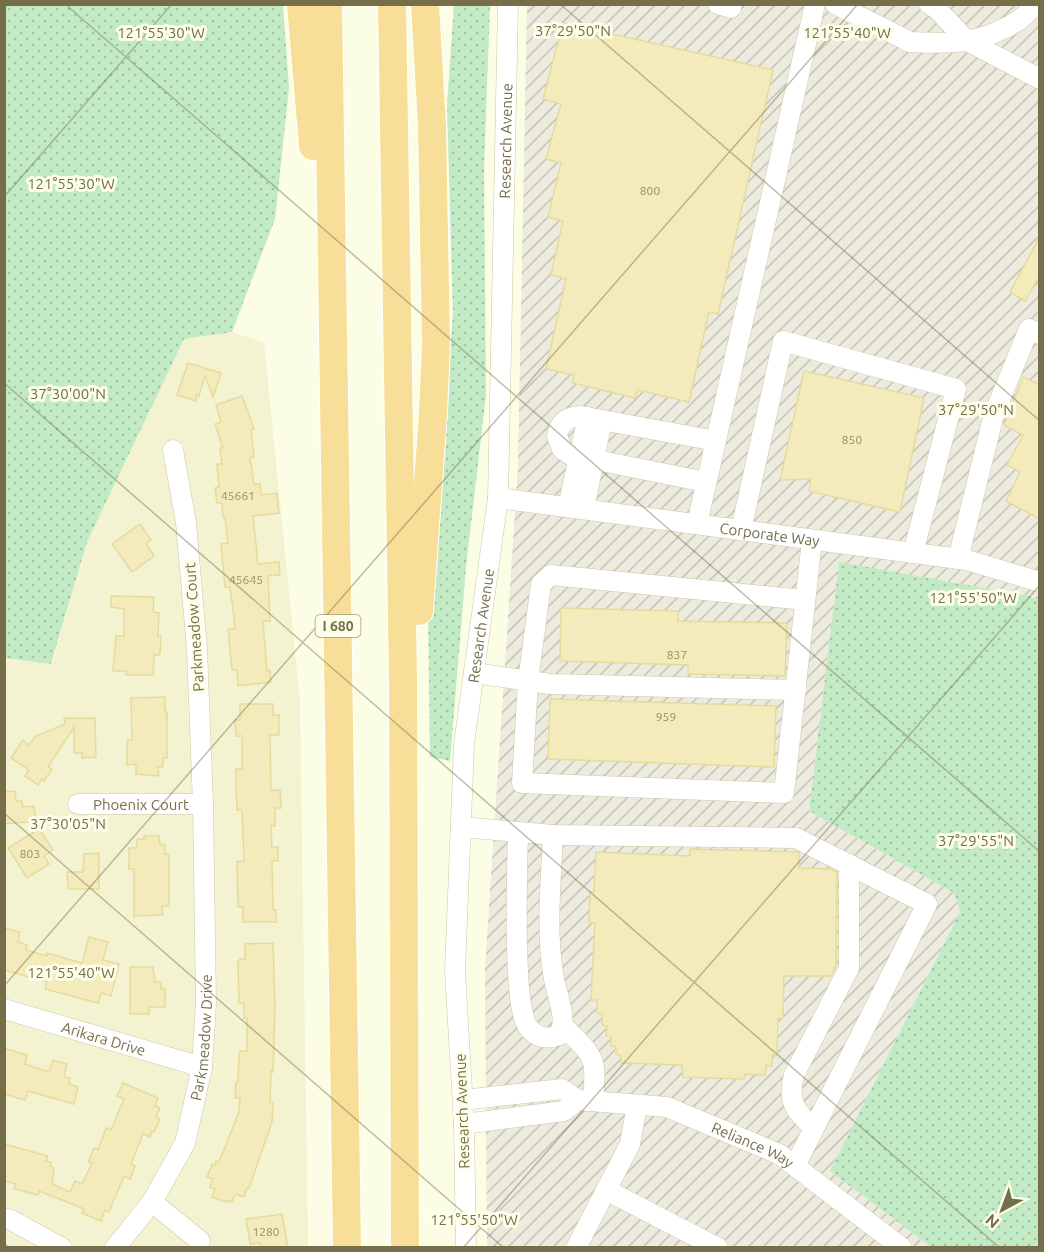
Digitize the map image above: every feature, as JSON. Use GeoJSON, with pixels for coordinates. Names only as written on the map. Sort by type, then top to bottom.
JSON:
{"type":"FeatureCollection","features":[{"type":"Feature","properties":{"kind":"highway"},"geometry":{"type":"LineString","coordinates":[[301,4],[333,388]]}},
{"type":"Feature","properties":{"kind":"highway","name":"I 680"},"geometry":{"type":"LineString","coordinates":[[328,4],[347,1248]]}},
{"type":"Feature","properties":{"kind":"highway"},"geometry":{"type":"LineString","coordinates":[[392,4],[403,680],[405,1248]]}},
{"type":"Feature","properties":{"kind":"highway"},"geometry":{"type":"LineString","coordinates":[[403,680],[414,648],[418,619],[436,344],[432,126],[425,4]]}},
{"type":"Feature","properties":{"kind":"highway"},"geometry":{"type":"LineString","coordinates":[[432,126],[436,4]]}},
{"type":"Feature","properties":{"kind":"street","name":"Research Avenue"},"geometry":{"type":"LineString","coordinates":[[466,1248],[464,1124],[455,970],[464,744],[498,498],[508,4]]}},
{"type":"Feature","properties":{"kind":"street"},"geometry":{"type":"LineString","coordinates":[[718,4],[731,8],[732,4]]}},
{"type":"Feature","properties":{"kind":"street"},"geometry":{"type":"LineString","coordinates":[[697,524],[815,4]]}},
{"type":"Feature","properties":{"kind":"street"},"geometry":{"type":"LineString","coordinates":[[835,4],[910,42],[967,41],[1013,25],[1030,12],[1034,4]]}},
{"type":"Feature","properties":{"kind":"street"},"geometry":{"type":"LineString","coordinates":[[929,4],[937,9],[967,41],[1040,79]]}},
{"type":"Feature","properties":{"kind":"street"},"geometry":{"type":"LineString","coordinates":[[958,559],[994,414],[1029,328],[1040,334]]}},
{"type":"Feature","properties":{"kind":"street"},"geometry":{"type":"LineString","coordinates":[[741,530],[783,341],[956,389],[913,553]]}},
{"type":"Feature","properties":{"kind":"street"},"geometry":{"type":"LineString","coordinates":[[706,482],[571,455],[562,448],[556,436],[561,424],[572,417],[595,418],[716,441]]}},
{"type":"Feature","properties":{"kind":"street"},"geometry":{"type":"LineString","coordinates":[[576,508],[595,418]]}},
{"type":"Feature","properties":{"kind":"street","name":"Parkmeadow Court"},"geometry":{"type":"LineString","coordinates":[[172,450],[187,534],[197,649],[203,804]]}},
{"type":"Feature","properties":{"kind":"street","name":"Corporate Way"},"geometry":{"type":"LineString","coordinates":[[498,498],[958,559],[1040,582]]}},
{"type":"Feature","properties":{"kind":"street"},"geometry":{"type":"LineString","coordinates":[[805,600],[551,576],[541,584],[528,681],[522,783],[784,793],[812,540]]}},
{"type":"Feature","properties":{"kind":"street"},"geometry":{"type":"LineString","coordinates":[[474,673],[550,684],[796,690]]}},
{"type":"Feature","properties":{"kind":"street","name":"Phoenix Court"},"geometry":{"type":"LineString","coordinates":[[78,804],[203,804]]}},
{"type":"Feature","properties":{"kind":"street","name":"Parkmeadow Drive"},"geometry":{"type":"LineString","coordinates":[[115,1248],[152,1202],[185,1143],[202,1067],[206,1003],[203,804]]}},
{"type":"Feature","properties":{"kind":"street"},"geometry":{"type":"LineString","coordinates":[[461,827],[553,835],[796,838],[927,904],[795,1166]]}},
{"type":"Feature","properties":{"kind":"street"},"geometry":{"type":"LineString","coordinates":[[518,832],[516,893],[518,976],[525,1021],[532,1033],[547,1039],[559,1035],[564,1019],[555,991],[549,947],[553,835]]}},
{"type":"Feature","properties":{"kind":"street"},"geometry":{"type":"LineString","coordinates":[[814,1127],[800,1116],[790,1087],[849,968],[849,864]]}},
{"type":"Feature","properties":{"kind":"street","name":"Arikara Drive"},"geometry":{"type":"LineString","coordinates":[[4,1009],[202,1067]]}},
{"type":"Feature","properties":{"kind":"street"},"geometry":{"type":"LineString","coordinates":[[464,1124],[564,1111],[585,1100],[595,1064],[582,1044],[563,1026]]}},
{"type":"Feature","properties":{"kind":"street","name":"Reliance Way"},"geometry":{"type":"LineString","coordinates":[[463,1100],[562,1089],[585,1100],[667,1107],[779,1154],[895,1246]]}},
{"type":"Feature","properties":{"kind":"street"},"geometry":{"type":"LineString","coordinates":[[576,1248],[630,1144],[637,1105]]}},
{"type":"Feature","properties":{"kind":"street"},"geometry":{"type":"LineString","coordinates":[[606,1190],[718,1248]]}},
{"type":"Feature","properties":{"kind":"street"},"geometry":{"type":"LineString","coordinates":[[152,1202],[201,1241]]}},
{"type":"Feature","properties":{"kind":"street"},"geometry":{"type":"LineString","coordinates":[[4,1218],[62,1248]]}},
{"type":"Feature","properties":{"kind":"shaded area"},"geometry":{"type":"Polygon","coordinates":[[[5,4],[283,5],[289,88],[275,219],[232,332],[184,339],[87,542],[51,664],[5,658],[5,4]]]}},
{"type":"Feature","properties":{"kind":"shaded area"},"geometry":{"type":"Polygon","coordinates":[[[454,5],[490,5],[484,169],[486,395],[466,567],[450,761],[430,757],[428,609],[453,314],[447,105],[454,5]]]}},
{"type":"Feature","properties":{"kind":"shaded area"},"geometry":{"type":"Polygon","coordinates":[[[527,5],[1039,5],[1039,601],[1029,596],[839,563],[809,811],[954,893],[960,912],[830,1171],[931,1247],[487,1248],[485,968],[518,467],[527,5]]]}},
{"type":"Feature","properties":{"kind":"shaded area"},"geometry":{"type":"Polygon","coordinates":[[[232,332],[264,343],[300,703],[308,1247],[5,1248],[5,658],[52,664],[87,542],[184,339],[232,332]]]}},
{"type":"Feature","properties":{"kind":"shaded area"},"geometry":{"type":"Polygon","coordinates":[[[839,562],[1029,596],[1039,601],[1039,1247],[931,1247],[830,1171],[960,912],[954,893],[809,811],[839,562]]]}},
{"type":"Feature","properties":{"kind":"building"},"geometry":{"type":"Polygon","coordinates":[[[563,23],[773,70],[718,314],[709,312],[689,402],[638,390],[635,398],[573,383],[574,375],[546,369],[566,279],[551,275],[563,221],[548,217],[561,163],[546,159],[561,104],[543,99],[563,23]]]}},
{"type":"Feature","properties":{"kind":"building"},"geometry":{"type":"Polygon","coordinates":[[[1040,236],[1040,275],[1025,301],[1010,292],[1040,236]]]}},
{"type":"Feature","properties":{"kind":"building"},"geometry":{"type":"Polygon","coordinates":[[[188,363],[221,373],[213,397],[205,376],[196,401],[177,395],[188,363]]]}},
{"type":"Feature","properties":{"kind":"building"},"geometry":{"type":"Polygon","coordinates":[[[804,371],[924,398],[900,512],[809,491],[811,479],[780,480],[804,371]]]}},
{"type":"Feature","properties":{"kind":"building"},"geometry":{"type":"Polygon","coordinates":[[[1023,377],[1040,385],[1040,519],[1006,501],[1020,472],[1007,465],[1023,435],[1004,425],[1023,377]]]}},
{"type":"Feature","properties":{"kind":"building"},"geometry":{"type":"Polygon","coordinates":[[[242,396],[254,429],[251,430],[254,457],[250,458],[254,484],[260,484],[261,495],[277,493],[279,513],[253,516],[258,564],[279,562],[280,575],[268,576],[270,621],[263,621],[267,671],[270,670],[271,682],[238,686],[237,670],[232,670],[228,629],[235,629],[234,618],[230,587],[225,587],[221,544],[228,543],[222,503],[217,503],[215,488],[219,487],[217,464],[222,464],[220,448],[223,448],[215,424],[221,422],[216,405],[242,396]]]}},
{"type":"Feature","properties":{"kind":"building"},"geometry":{"type":"Polygon","coordinates":[[[140,524],[151,540],[146,543],[154,556],[132,572],[112,544],[140,524]]]}},
{"type":"Feature","properties":{"kind":"building"},"geometry":{"type":"Polygon","coordinates":[[[111,596],[154,597],[153,612],[159,613],[158,636],[161,636],[160,653],[154,655],[153,675],[126,675],[126,671],[113,671],[116,636],[124,636],[124,609],[111,607],[111,596]]]}},
{"type":"Feature","properties":{"kind":"building"},"geometry":{"type":"Polygon","coordinates":[[[561,608],[678,611],[678,621],[787,623],[785,676],[688,674],[688,665],[560,661],[561,608]]]}},
{"type":"Feature","properties":{"kind":"building"},"geometry":{"type":"Polygon","coordinates":[[[165,697],[167,758],[163,758],[163,767],[158,767],[159,776],[136,774],[136,764],[127,765],[127,744],[128,740],[132,740],[131,698],[165,697]]]}},
{"type":"Feature","properties":{"kind":"building"},"geometry":{"type":"Polygon","coordinates":[[[550,699],[776,706],[774,767],[548,759],[550,699]]]}},
{"type":"Feature","properties":{"kind":"building"},"geometry":{"type":"Polygon","coordinates":[[[240,704],[273,704],[273,715],[279,715],[279,735],[270,735],[271,790],[280,790],[281,808],[275,808],[275,826],[271,826],[272,848],[278,847],[278,861],[272,861],[273,910],[276,910],[276,922],[243,922],[243,907],[238,907],[237,862],[244,861],[242,810],[237,810],[236,785],[236,769],[242,769],[242,736],[236,736],[235,720],[240,720],[240,704]]]}},
{"type":"Feature","properties":{"kind":"building"},"geometry":{"type":"Polygon","coordinates":[[[64,718],[95,718],[96,757],[82,758],[82,753],[74,753],[74,727],[48,767],[52,769],[44,781],[42,779],[38,785],[25,776],[29,770],[11,758],[23,740],[29,745],[36,736],[65,724],[64,718]]]}},
{"type":"Feature","properties":{"kind":"building"},"geometry":{"type":"Polygon","coordinates":[[[15,791],[16,801],[22,801],[23,807],[34,806],[36,821],[4,824],[4,792],[15,791]]]}},
{"type":"Feature","properties":{"kind":"building"},"geometry":{"type":"Polygon","coordinates":[[[39,829],[53,850],[44,856],[49,864],[27,878],[8,848],[39,829]]]}},
{"type":"Feature","properties":{"kind":"building"},"geometry":{"type":"Polygon","coordinates":[[[144,836],[159,836],[160,845],[165,845],[165,854],[169,854],[169,902],[168,906],[162,906],[163,915],[134,916],[134,869],[129,869],[129,848],[137,848],[137,839],[144,839],[144,836]]]}},
{"type":"Feature","properties":{"kind":"building"},"geometry":{"type":"Polygon","coordinates":[[[690,849],[797,852],[799,853],[799,868],[831,869],[837,872],[836,966],[831,976],[784,976],[783,1018],[778,1018],[777,1055],[772,1055],[772,1066],[766,1065],[765,1075],[745,1074],[744,1079],[683,1077],[682,1065],[621,1063],[621,1056],[616,1054],[616,1047],[611,1046],[611,1037],[606,1036],[607,1026],[602,1025],[602,1014],[597,1013],[597,1000],[591,1000],[595,923],[589,923],[590,892],[594,892],[596,852],[690,856],[690,849]]]}},
{"type":"Feature","properties":{"kind":"building"},"geometry":{"type":"Polygon","coordinates":[[[99,853],[99,889],[68,889],[67,872],[83,872],[84,854],[99,853]]]}},
{"type":"Feature","properties":{"kind":"building"},"geometry":{"type":"Polygon","coordinates":[[[4,928],[20,932],[18,942],[27,945],[26,950],[47,956],[47,953],[82,963],[89,937],[108,942],[103,960],[119,964],[111,996],[101,993],[98,1003],[45,989],[47,982],[4,970],[4,928]]]}},
{"type":"Feature","properties":{"kind":"building"},"geometry":{"type":"Polygon","coordinates":[[[273,943],[275,1006],[270,1102],[273,1102],[272,1122],[244,1197],[235,1194],[232,1202],[226,1200],[226,1202],[212,1197],[215,1189],[210,1187],[213,1179],[207,1177],[212,1164],[219,1162],[239,1112],[240,1098],[235,1098],[236,1082],[238,1082],[240,1051],[247,1051],[247,1018],[244,1018],[244,1003],[239,1003],[238,962],[240,959],[245,959],[245,944],[273,943]]]}},
{"type":"Feature","properties":{"kind":"building"},"geometry":{"type":"Polygon","coordinates":[[[130,967],[153,967],[155,982],[161,982],[161,989],[165,989],[165,1007],[149,1007],[149,1014],[130,1014],[130,967]]]}},
{"type":"Feature","properties":{"kind":"building"},"geometry":{"type":"Polygon","coordinates":[[[4,1048],[27,1055],[25,1064],[49,1072],[53,1060],[67,1064],[64,1077],[70,1078],[69,1084],[78,1087],[74,1104],[28,1091],[25,1100],[4,1094],[4,1048]]]}},
{"type":"Feature","properties":{"kind":"building"},"geometry":{"type":"Polygon","coordinates":[[[123,1083],[158,1098],[155,1106],[160,1108],[156,1117],[160,1119],[150,1137],[143,1134],[131,1164],[135,1166],[130,1179],[124,1176],[109,1212],[105,1210],[101,1221],[82,1213],[84,1209],[39,1191],[38,1195],[14,1189],[16,1184],[4,1181],[4,1144],[48,1156],[46,1161],[51,1162],[50,1165],[54,1169],[52,1184],[70,1192],[75,1181],[82,1184],[92,1163],[88,1162],[94,1148],[98,1150],[106,1128],[111,1130],[124,1099],[117,1096],[123,1083]]]}},
{"type":"Feature","properties":{"kind":"building"},"geometry":{"type":"Polygon","coordinates":[[[282,1214],[288,1248],[261,1248],[260,1243],[250,1244],[246,1219],[282,1214]]]}}]}
